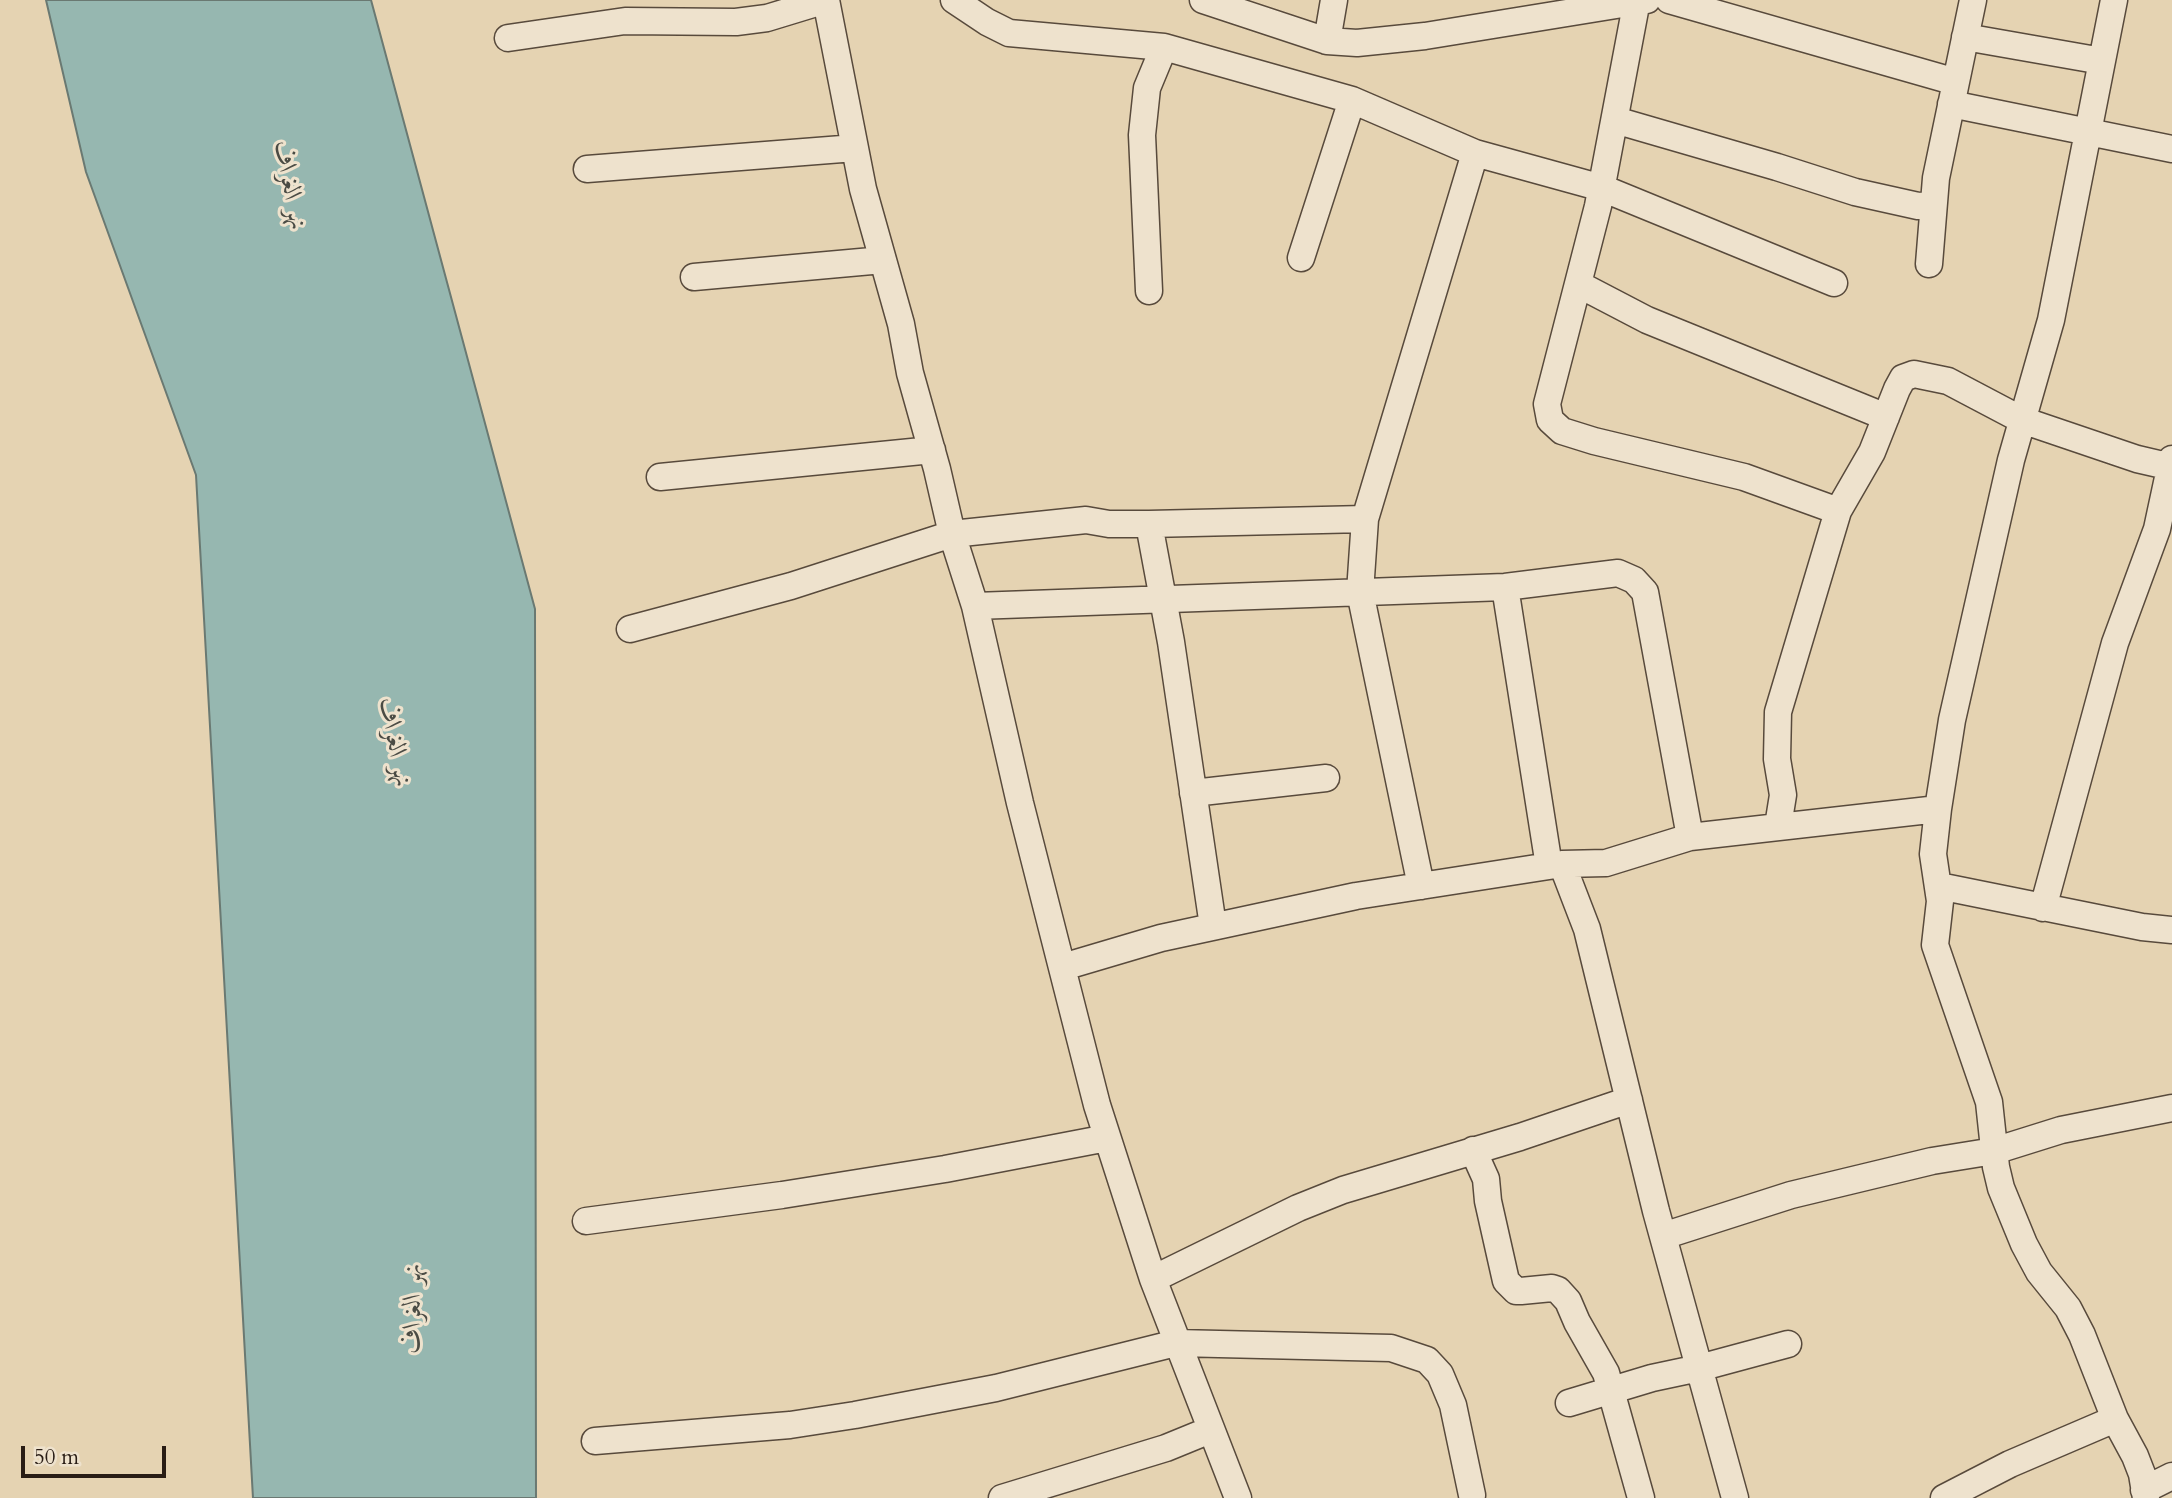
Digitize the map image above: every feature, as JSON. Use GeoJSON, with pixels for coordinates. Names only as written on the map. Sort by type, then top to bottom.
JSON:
{"type":"FeatureCollection","features":[{"type":"Feature","properties":{"kind":"street"},"geometry":{"type":"LineString","coordinates":[[508,38],[624,11],[736,22],[768,18],[826,0],[863,189],[901,324],[910,373],[952,534],[975,606],[1020,803],[1097,1105],[1153,1279],[1238,1498]]}},
{"type":"Feature","properties":{"kind":"street"},"geometry":{"type":"LineString","coordinates":[[954,0],[1009,33],[1164,47],[1352,100],[1475,153],[1602,188],[1834,283]]}},
{"type":"Feature","properties":{"kind":"street"},"geometry":{"type":"LineString","coordinates":[[1203,0],[1326,41],[1357,43],[1387,41],[1640,1],[1602,188],[1547,412],[1555,426],[1562,431],[1744,477],[1838,511]]}},
{"type":"Feature","properties":{"kind":"street"},"geometry":{"type":"LineString","coordinates":[[1326,41],[1334,0]]}},
{"type":"Feature","properties":{"kind":"street"},"geometry":{"type":"LineString","coordinates":[[1669,0],[1953,93],[2089,131],[2172,149]]}},
{"type":"Feature","properties":{"kind":"street"},"geometry":{"type":"LineString","coordinates":[[1929,264],[1933,205],[1973,0]]}},
{"type":"Feature","properties":{"kind":"street"},"geometry":{"type":"LineString","coordinates":[[2114,0],[2051,320],[2022,420],[1952,720],[1933,854],[1939,886],[1935,945],[1989,1102],[2001,1188],[2024,1244],[2039,1272],[2068,1308],[2082,1335],[2115,1419],[2135,1456],[2145,1494],[2172,1476]]}},
{"type":"Feature","properties":{"kind":"street"},"geometry":{"type":"LineString","coordinates":[[1965,37],[2102,61]]}},
{"type":"Feature","properties":{"kind":"street"},"geometry":{"type":"LineString","coordinates":[[1149,291],[1142,135],[1147,89],[1164,47]]}},
{"type":"Feature","properties":{"kind":"street"},"geometry":{"type":"LineString","coordinates":[[1301,258],[1352,100]]}},
{"type":"Feature","properties":{"kind":"street"},"geometry":{"type":"LineString","coordinates":[[1615,120],[1855,192],[1918,206],[1933,205]]}},
{"type":"Feature","properties":{"kind":"street"},"geometry":{"type":"LineString","coordinates":[[587,169],[855,148]]}},
{"type":"Feature","properties":{"kind":"street"},"geometry":{"type":"LineString","coordinates":[[1421,886],[1360,592],[1365,519],[1475,153]]}},
{"type":"Feature","properties":{"kind":"street"},"geometry":{"type":"LineString","coordinates":[[694,277],[883,260]]}},
{"type":"Feature","properties":{"kind":"street"},"geometry":{"type":"LineString","coordinates":[[1578,284],[1647,320],[1886,418]]}},
{"type":"Feature","properties":{"kind":"street"},"geometry":{"type":"LineString","coordinates":[[1778,826],[1783,794],[1777,759],[1778,712],[1838,511],[1872,452],[1903,378],[1914,374],[1948,380],[2022,420],[2137,459],[2171,464],[2157,529],[2115,643],[2043,908]]}},
{"type":"Feature","properties":{"kind":"street"},"geometry":{"type":"LineString","coordinates":[[660,477],[932,450]]}},
{"type":"Feature","properties":{"kind":"street"},"geometry":{"type":"LineString","coordinates":[[631,629],[791,586],[952,534],[1086,520],[1109,524],[1149,524],[1365,519]]}},
{"type":"Feature","properties":{"kind":"street"},"geometry":{"type":"LineString","coordinates":[[1149,524],[1164,600],[1213,926]]}},
{"type":"Feature","properties":{"kind":"street"},"geometry":{"type":"LineString","coordinates":[[975,606],[1505,587],[1618,573],[1634,580],[1645,592],[1690,837]]}},
{"type":"Feature","properties":{"kind":"street"},"geometry":{"type":"LineString","coordinates":[[1505,587],[1555,865],[1587,929],[1663,1236],[1735,1498]]}},
{"type":"Feature","properties":{"kind":"street"},"geometry":{"type":"LineString","coordinates":[[1193,793],[1326,778]]}},
{"type":"Feature","properties":{"kind":"street"},"geometry":{"type":"LineString","coordinates":[[1063,967],[1124,948],[1213,926],[1356,895],[1555,865],[1606,863],[1690,837],[1938,809]]}},
{"type":"Feature","properties":{"kind":"street"},"geometry":{"type":"LineString","coordinates":[[1939,886],[2142,927],[2172,930]]}},
{"type":"Feature","properties":{"kind":"street"},"geometry":{"type":"LineString","coordinates":[[1153,1279],[1309,1203],[1386,1176],[1520,1138],[1629,1100]]}},
{"type":"Feature","properties":{"kind":"street"},"geometry":{"type":"LineString","coordinates":[[1663,1236],[1791,1195],[1932,1161],[1994,1151],[2061,1130],[2172,1108]]}},
{"type":"Feature","properties":{"kind":"street"},"geometry":{"type":"LineString","coordinates":[[586,1221],[769,1197],[945,1169],[1107,1138]]}},
{"type":"Feature","properties":{"kind":"street"},"geometry":{"type":"LineString","coordinates":[[1473,1150],[1486,1180],[1488,1201],[1506,1281],[1516,1290],[1552,1288],[1563,1295],[1597,1357],[1611,1390],[1641,1498]]}},
{"type":"Feature","properties":{"kind":"street"},"geometry":{"type":"LineString","coordinates":[[595,1441],[790,1425],[855,1415],[996,1388],[1176,1343],[1391,1349],[1427,1360],[1440,1374],[1453,1405],[1472,1495]]}},
{"type":"Feature","properties":{"kind":"street"},"geometry":{"type":"LineString","coordinates":[[1569,1403],[1788,1343]]}},
{"type":"Feature","properties":{"kind":"street"},"geometry":{"type":"LineString","coordinates":[[1944,1498],[2010,1464],[2115,1419]]}},
{"type":"Feature","properties":{"kind":"street"},"geometry":{"type":"LineString","coordinates":[[1002,1498],[1166,1448],[1210,1430]]}},
{"type":"Feature","properties":{"kind":"water","name":"نهر الغراف"},"geometry":{"type":"Polygon","coordinates":[[[46,0],[371,0],[535,609],[536,1498],[253,1498],[196,475],[86,172],[46,0]]]}}]}
